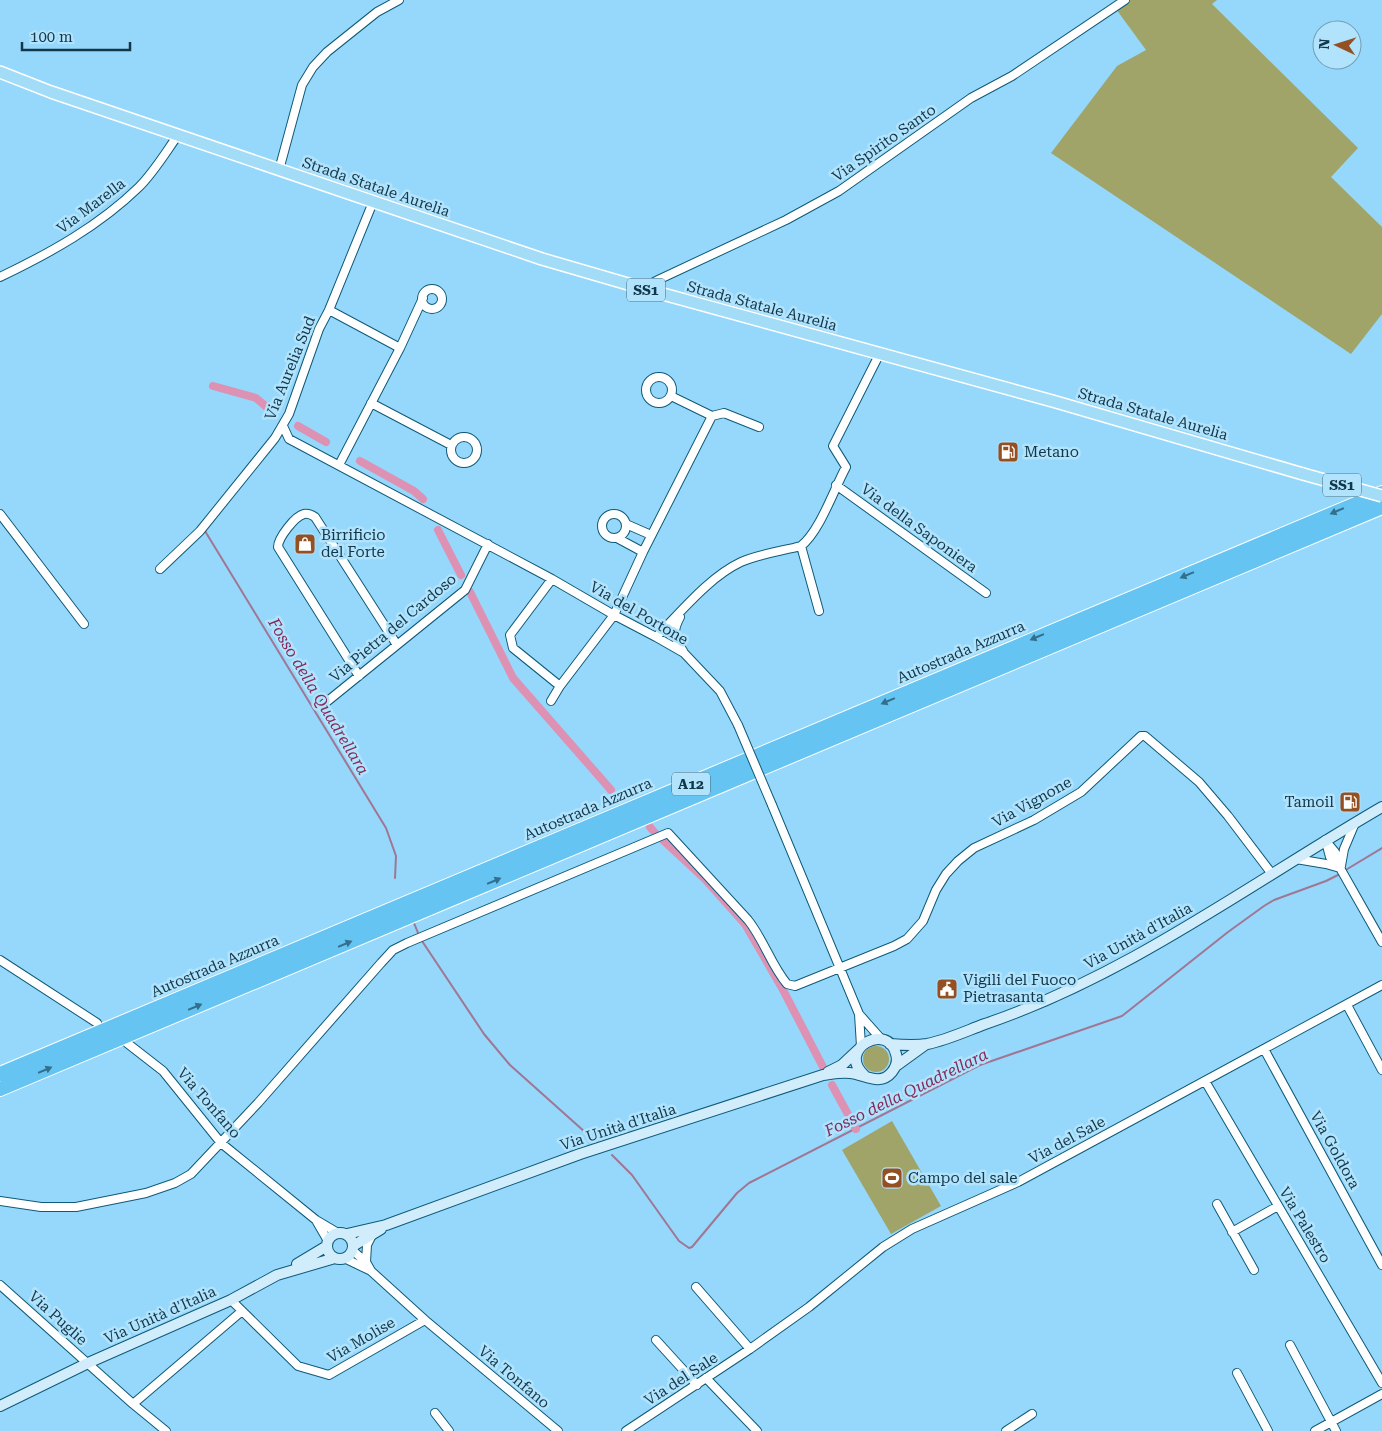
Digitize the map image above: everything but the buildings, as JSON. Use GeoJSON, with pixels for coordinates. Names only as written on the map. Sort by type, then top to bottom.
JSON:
{"type":"FeatureCollection","features":[{"type":"Feature","properties":{"kind":"highway","name":"Autostrada Azzurra"},"geometry":{"type":"LineString","coordinates":[[0,1074],[1382,492]]}},
{"type":"Feature","properties":{"kind":"highway","name":"Autostrada Azzurra"},"geometry":{"type":"LineString","coordinates":[[0,1089],[1382,507]]}},
{"type":"Feature","properties":{"kind":"main road","name":"Strada Statale Aurelia"},"geometry":{"type":"LineString","coordinates":[[0,72],[51,92],[542,259],[1056,402],[1382,496]]}},
{"type":"Feature","properties":{"kind":"main road","name":"Via Unità d'Italia"},"geometry":{"type":"LineString","coordinates":[[886,1042],[907,1045],[928,1044],[1033,1006],[1106,973],[1142,954],[1325,840],[1382,808]]}},
{"type":"Feature","properties":{"kind":"main road"},"geometry":{"type":"LineString","coordinates":[[823,1075],[842,1065],[868,1040],[886,1042],[896,1054],[896,1066]]}},
{"type":"Feature","properties":{"kind":"main road"},"geometry":{"type":"LineString","coordinates":[[859,1048],[856,1064],[864,1075],[871,1079],[880,1080],[891,1074],[896,1066],[928,1044]]}},
{"type":"Feature","properties":{"kind":"main road","name":"Via Unità d'Italia"},"geometry":{"type":"LineString","coordinates":[[386,1225],[580,1154],[823,1075],[848,1073],[864,1075]]}},
{"type":"Feature","properties":{"kind":"main road"},"geometry":{"type":"LineString","coordinates":[[386,1225],[353,1248],[349,1255],[339,1258],[328,1252],[327,1244],[330,1236],[386,1225]]}},
{"type":"Feature","properties":{"kind":"main road"},"geometry":{"type":"LineString","coordinates":[[342,1233],[352,1240],[353,1248]]}},
{"type":"Feature","properties":{"kind":"main road"},"geometry":{"type":"LineString","coordinates":[[277,1275],[327,1244]]}},
{"type":"Feature","properties":{"kind":"main road","name":"Via Unità d'Italia"},"geometry":{"type":"LineString","coordinates":[[0,1406],[88,1363],[231,1300],[277,1275],[339,1258]]}},
{"type":"Feature","properties":{"kind":"street"},"geometry":{"type":"LineString","coordinates":[[279,170],[302,84],[313,67],[327,52],[377,12],[399,0]]}},
{"type":"Feature","properties":{"kind":"street","name":"Via Spirito Santo"},"geometry":{"type":"LineString","coordinates":[[652,291],[654,282],[660,278],[786,220],[839,191],[971,98],[1020,71],[1125,0]]}},
{"type":"Feature","properties":{"kind":"street","name":"Via Marella"},"geometry":{"type":"LineString","coordinates":[[0,278],[77,236],[112,211],[140,186],[178,134]]}},
{"type":"Feature","properties":{"kind":"street","name":"Via Aurelia Sud"},"geometry":{"type":"LineString","coordinates":[[160,569],[200,531],[283,426],[289,414],[318,329],[329,310],[373,202]]}},
{"type":"Feature","properties":{"kind":"street"},"geometry":{"type":"LineString","coordinates":[[339,465],[400,348],[423,298]]}},
{"type":"Feature","properties":{"kind":"street"},"geometry":{"type":"LineString","coordinates":[[329,310],[400,348]]}},
{"type":"Feature","properties":{"kind":"street"},"geometry":{"type":"LineString","coordinates":[[656,637],[686,606],[725,571],[742,562],[801,546],[808,540],[818,525],[846,467],[833,446],[880,353]]}},
{"type":"Feature","properties":{"kind":"street"},"geometry":{"type":"LineString","coordinates":[[671,396],[712,416],[724,413],[760,427]]}},
{"type":"Feature","properties":{"kind":"street"},"geometry":{"type":"LineString","coordinates":[[371,403],[452,445]]}},
{"type":"Feature","properties":{"kind":"street"},"geometry":{"type":"LineString","coordinates":[[551,701],[560,686],[614,615],[651,535],[712,416]]}},
{"type":"Feature","properties":{"kind":"street","name":"Via del Portone"},"geometry":{"type":"LineString","coordinates":[[283,426],[289,438],[488,544],[684,653],[720,691],[738,725],[859,1014],[859,1048]]}},
{"type":"Feature","properties":{"kind":"street","name":"Via della Saponiera"},"geometry":{"type":"LineString","coordinates":[[836,485],[986,593]]}},
{"type":"Feature","properties":{"kind":"street"},"geometry":{"type":"LineString","coordinates":[[0,514],[84,624]]}},
{"type":"Feature","properties":{"kind":"street"},"geometry":{"type":"LineString","coordinates":[[359,676],[278,547],[280,539],[295,518],[303,514],[310,514],[316,517],[397,645]]}},
{"type":"Feature","properties":{"kind":"street"},"geometry":{"type":"LineString","coordinates":[[617,538],[625,532],[625,520],[619,514],[610,514],[603,519],[601,528],[605,535],[613,539],[617,538],[643,552]]}},
{"type":"Feature","properties":{"kind":"street"},"geometry":{"type":"LineString","coordinates":[[626,524],[651,535]]}},
{"type":"Feature","properties":{"kind":"street","name":"Via Pietra del Cardoso"},"geometry":{"type":"LineString","coordinates":[[324,704],[465,590],[488,544]]}},
{"type":"Feature","properties":{"kind":"street"},"geometry":{"type":"LineString","coordinates":[[801,546],[819,611]]}},
{"type":"Feature","properties":{"kind":"street"},"geometry":{"type":"LineString","coordinates":[[552,579],[510,635],[513,648],[560,686]]}},
{"type":"Feature","properties":{"kind":"street"},"geometry":{"type":"LineString","coordinates":[[684,653],[675,640],[674,627],[686,606]]}},
{"type":"Feature","properties":{"kind":"street","name":"Via Vignone"},"geometry":{"type":"LineString","coordinates":[[839,967],[894,946],[907,939],[923,921],[936,890],[946,874],[958,861],[974,848],[1034,820],[1080,792],[1141,736],[1145,736],[1200,782],[1272,874]]}},
{"type":"Feature","properties":{"kind":"street"},"geometry":{"type":"LineString","coordinates":[[1340,868],[1344,849],[1355,823]]}},
{"type":"Feature","properties":{"kind":"street"},"geometry":{"type":"LineString","coordinates":[[0,1201],[41,1207],[76,1207],[146,1193],[175,1183],[191,1174],[222,1143],[393,950],[668,833],[758,932],[781,977],[787,984],[795,986],[839,967]]}},
{"type":"Feature","properties":{"kind":"street"},"geometry":{"type":"LineString","coordinates":[[1325,840],[1330,857],[1340,868],[1382,942]]}},
{"type":"Feature","properties":{"kind":"street"},"geometry":{"type":"LineString","coordinates":[[1296,859],[1340,868]]}},
{"type":"Feature","properties":{"kind":"street"},"geometry":{"type":"LineString","coordinates":[[0,960],[97,1023]]}},
{"type":"Feature","properties":{"kind":"street","name":"Via del Sale"},"geometry":{"type":"LineString","coordinates":[[626,1431],[750,1350],[809,1307],[883,1247],[912,1229],[1018,1182],[1382,985]]}},
{"type":"Feature","properties":{"kind":"street"},"geometry":{"type":"LineString","coordinates":[[1346,1005],[1382,1070]]}},
{"type":"Feature","properties":{"kind":"street"},"geometry":{"type":"LineString","coordinates":[[859,1014],[886,1042]]}},
{"type":"Feature","properties":{"kind":"street","name":"Via Tonfano"},"geometry":{"type":"LineString","coordinates":[[127,1043],[163,1071],[222,1143],[316,1220]]}},
{"type":"Feature","properties":{"kind":"street","name":"Via Goldora"},"geometry":{"type":"LineString","coordinates":[[1264,1049],[1382,1265]]}},
{"type":"Feature","properties":{"kind":"street","name":"Via Palestro"},"geometry":{"type":"LineString","coordinates":[[1205,1081],[1382,1383]]}},
{"type":"Feature","properties":{"kind":"street"},"geometry":{"type":"LineString","coordinates":[[1217,1204],[1254,1270]]}},
{"type":"Feature","properties":{"kind":"street"},"geometry":{"type":"LineString","coordinates":[[1232,1232],[1278,1206]]}},
{"type":"Feature","properties":{"kind":"street"},"geometry":{"type":"LineString","coordinates":[[316,1220],[342,1233]]}},
{"type":"Feature","properties":{"kind":"street"},"geometry":{"type":"LineString","coordinates":[[316,1220],[327,1244]]}},
{"type":"Feature","properties":{"kind":"street"},"geometry":{"type":"LineString","coordinates":[[366,1262],[366,1245],[373,1234]]}},
{"type":"Feature","properties":{"kind":"street","name":"Via Tonfano"},"geometry":{"type":"LineString","coordinates":[[353,1248],[366,1262],[371,1271],[425,1320],[558,1431]]}},
{"type":"Feature","properties":{"kind":"street"},"geometry":{"type":"LineString","coordinates":[[339,1258],[371,1271]]}},
{"type":"Feature","properties":{"kind":"street","name":"Via Puglie"},"geometry":{"type":"LineString","coordinates":[[0,1285],[133,1404],[166,1431]]}},
{"type":"Feature","properties":{"kind":"street"},"geometry":{"type":"LineString","coordinates":[[696,1287],[750,1350]]}},
{"type":"Feature","properties":{"kind":"street","name":"Via Molise"},"geometry":{"type":"LineString","coordinates":[[231,1300],[298,1366],[329,1375],[425,1320]]}},
{"type":"Feature","properties":{"kind":"street"},"geometry":{"type":"LineString","coordinates":[[133,1404],[242,1311]]}},
{"type":"Feature","properties":{"kind":"street"},"geometry":{"type":"LineString","coordinates":[[656,1340],[697,1385]]}},
{"type":"Feature","properties":{"kind":"street"},"geometry":{"type":"LineString","coordinates":[[1290,1345],[1336,1431]]}},
{"type":"Feature","properties":{"kind":"street"},"geometry":{"type":"LineString","coordinates":[[1236,1372],[1268,1431]]}},
{"type":"Feature","properties":{"kind":"street"},"geometry":{"type":"LineString","coordinates":[[706,1378],[757,1431]]}},
{"type":"Feature","properties":{"kind":"street"},"geometry":{"type":"LineString","coordinates":[[1315,1431],[1382,1394]]}},
{"type":"Feature","properties":{"kind":"street"},"geometry":{"type":"LineString","coordinates":[[435,1413],[450,1431]]}},
{"type":"Feature","properties":{"kind":"street"},"geometry":{"type":"LineString","coordinates":[[1006,1431],[1032,1414]]}},
{"type":"Feature","properties":{"kind":"green space"},"geometry":{"type":"Polygon","coordinates":[[[1129,0],[1217,0],[1212,4],[1358,148],[1331,177],[1382,227],[1382,314],[1351,354],[1051,153],[1117,66],[1146,50],[1116,9],[1129,0]]]}},
{"type":"Feature","properties":{"kind":"green space"},"geometry":{"type":"Polygon","coordinates":[[[876,1046],[885,1050],[889,1059],[885,1068],[876,1072],[867,1068],[863,1059],[867,1050],[876,1046]]]}},
{"type":"Feature","properties":{"kind":"green space","name":"Campo del sale"},"geometry":{"type":"Polygon","coordinates":[[[892,1121],[941,1206],[891,1234],[842,1150],[892,1121]]]}},
{"type":"Feature","properties":{"kind":"waterway"},"geometry":{"type":"LineString","coordinates":[[213,386],[256,398],[270,410]]}},
{"type":"Feature","properties":{"kind":"waterway"},"geometry":{"type":"LineString","coordinates":[[298,426],[326,442]]}},
{"type":"Feature","properties":{"kind":"waterway"},"geometry":{"type":"LineString","coordinates":[[360,461],[414,491],[423,499]]}},
{"type":"Feature","properties":{"kind":"waterway"},"geometry":{"type":"LineString","coordinates":[[438,530],[461,575]]}},
{"type":"Feature","properties":{"kind":"waterway","name":"Fosso della Quadrellara"},"geometry":{"type":"LineString","coordinates":[[205,531],[386,828],[396,856],[395,878]]}},
{"type":"Feature","properties":{"kind":"waterway"},"geometry":{"type":"LineString","coordinates":[[470,592],[513,678],[611,790]]}},
{"type":"Feature","properties":{"kind":"waterway"},"geometry":{"type":"LineString","coordinates":[[650,827],[656,834]]}},
{"type":"Feature","properties":{"kind":"waterway"},"geometry":{"type":"LineString","coordinates":[[663,840],[705,879],[745,924],[782,988],[823,1067]]}},
{"type":"Feature","properties":{"kind":"waterway","name":"Fosso della Quadrellara"},"geometry":{"type":"LineString","coordinates":[[1344,871],[1382,848]]}},
{"type":"Feature","properties":{"kind":"waterway","name":"Fosso della Quadrellara"},"geometry":{"type":"LineString","coordinates":[[612,1155],[632,1175],[679,1241],[689,1248],[692,1247],[737,1193],[749,1183],[980,1065],[1122,1016],[1264,906],[1274,900],[1340,874]]}},
{"type":"Feature","properties":{"kind":"waterway","name":"Fosso della Quadrellara"},"geometry":{"type":"LineString","coordinates":[[414,923],[418,933]]}},
{"type":"Feature","properties":{"kind":"waterway","name":"Fosso della Quadrellara"},"geometry":{"type":"LineString","coordinates":[[422,941],[484,1034],[510,1065],[595,1141]]}},
{"type":"Feature","properties":{"kind":"waterway"},"geometry":{"type":"LineString","coordinates":[[832,1085],[856,1129]]}},
{"type":"Feature","properties":{"kind":"place","name":"Metano"},"geometry":{"type":"Point","coordinates":[1008,452]}},
{"type":"Feature","properties":{"kind":"place","name":"Birrificio del Forte"},"geometry":{"type":"Point","coordinates":[305,544]}},
{"type":"Feature","properties":{"kind":"place","name":"Tamoil"},"geometry":{"type":"Point","coordinates":[1350,802]}},
{"type":"Feature","properties":{"kind":"place","name":"Vigili del Fuoco Pietrasanta"},"geometry":{"type":"Point","coordinates":[947,989]}},
{"type":"Feature","properties":{"kind":"place","name":"Campo del sale"},"geometry":{"type":"Point","coordinates":[892,1178]}}]}
